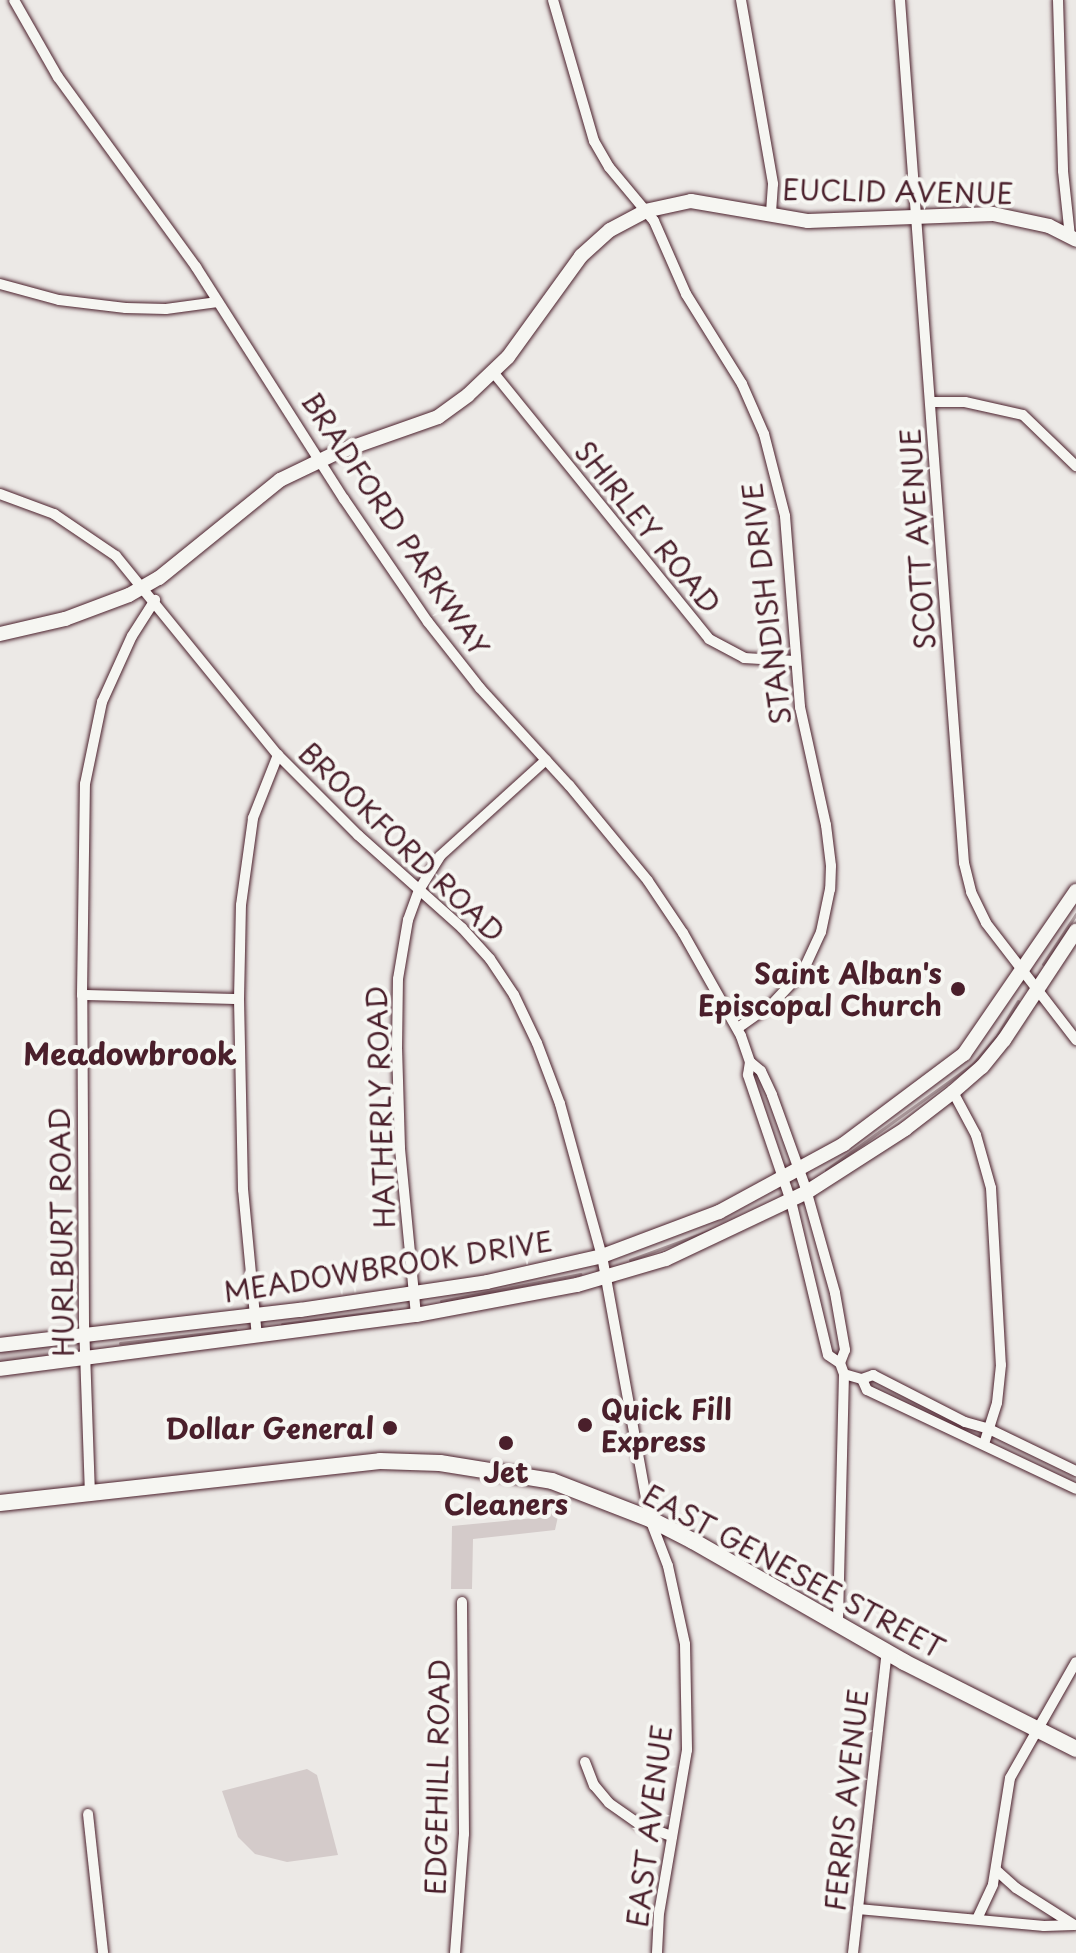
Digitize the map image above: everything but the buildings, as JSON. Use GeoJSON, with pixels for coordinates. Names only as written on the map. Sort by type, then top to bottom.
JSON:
{"type":"FeatureCollection","features":[{"type":"Feature","properties":{"kind":"main road","name":"EAST GENESEE STREET"},"geometry":{"type":"LineString","coordinates":[[0,1503],[90,1495],[322,1465],[406,1461],[552,1481],[650,1519],[887,1652],[1076,1749]]}},
{"type":"Feature","properties":{"kind":"street","name":"BRADFORD PARKWAY"},"geometry":{"type":"LineString","coordinates":[[14,0],[58,77],[196,267],[428,622],[480,688],[546,760],[648,881],[683,933],[738,1028],[750,1062],[748,1075],[791,1201],[828,1355],[842,1368]]}},
{"type":"Feature","properties":{"kind":"street","name":"STANDISH DRIVE"},"geometry":{"type":"LineString","coordinates":[[553,0],[594,141],[609,167],[654,221],[686,294],[742,384],[764,434],[785,516],[800,707],[826,825],[830,889],[821,932],[803,971],[772,1004],[738,1028]]}},
{"type":"Feature","properties":{"kind":"street"},"geometry":{"type":"LineString","coordinates":[[741,0],[773,184],[771,216]]}},
{"type":"Feature","properties":{"kind":"street","name":"SCOTT AVENUE"},"geometry":{"type":"LineString","coordinates":[[900,0],[964,863],[971,892],[986,923],[1076,1040]]}},
{"type":"Feature","properties":{"kind":"street"},"geometry":{"type":"LineString","coordinates":[[1058,0],[1063,171],[1073,238]]}},
{"type":"Feature","properties":{"kind":"street","name":"EUCLID AVENUE"},"geometry":{"type":"LineString","coordinates":[[0,634],[65,619],[144,587],[258,494],[320,460],[438,417],[508,357],[581,256],[610,230],[645,211],[691,201],[808,221],[993,214],[1032,221],[1073,238]]}},
{"type":"Feature","properties":{"kind":"street"},"geometry":{"type":"LineString","coordinates":[[0,284],[59,300],[126,308],[166,309],[218,302]]}},
{"type":"Feature","properties":{"kind":"street","name":"SHIRLEY ROAD"},"geometry":{"type":"LineString","coordinates":[[493,372],[709,639],[744,658],[795,661]]}},
{"type":"Feature","properties":{"kind":"street"},"geometry":{"type":"LineString","coordinates":[[930,402],[965,402],[1023,415],[1076,466]]}},
{"type":"Feature","properties":{"kind":"street","name":"BROOKFORD ROAD"},"geometry":{"type":"LineString","coordinates":[[0,494],[45,510],[88,534],[116,556],[155,600],[278,755],[490,959],[514,995],[560,1104],[602,1256],[650,1519]]}},
{"type":"Feature","properties":{"kind":"street","name":"HURLBURT ROAD"},"geometry":{"type":"LineString","coordinates":[[90,1495],[84,1336],[83,822],[92,738],[102,702],[132,636],[155,600]]}},
{"type":"Feature","properties":{"kind":"street"},"geometry":{"type":"LineString","coordinates":[[257,1337],[243,1190],[239,999],[241,905],[249,839],[268,775],[278,755]]}},
{"type":"Feature","properties":{"kind":"street","name":"HATHERLY ROAD"},"geometry":{"type":"LineString","coordinates":[[416,1315],[400,1148],[397,1049],[400,958],[419,890],[440,856],[546,760]]}},
{"type":"Feature","properties":{"kind":"street","name":"MEADOWBROOK DRIVE"},"geometry":{"type":"LineString","coordinates":[[0,1345],[255,1315],[487,1282],[602,1256],[719,1212],[800,1171],[844,1144],[964,1054],[1076,891]]}},
{"type":"Feature","properties":{"kind":"street","name":"MEADOWBROOK DRIVE"},"geometry":{"type":"LineString","coordinates":[[0,1369],[257,1337],[513,1299],[666,1259],[807,1192],[905,1129],[953,1092],[982,1067],[1076,931]]}},
{"type":"Feature","properties":{"kind":"street"},"geometry":{"type":"LineString","coordinates":[[82,995],[239,999]]}},
{"type":"Feature","properties":{"kind":"street","name":"BRADFORD PARKWAY"},"geometry":{"type":"LineString","coordinates":[[750,1062],[761,1071],[772,1095],[807,1192],[835,1293],[845,1350],[842,1368],[838,1624]]}},
{"type":"Feature","properties":{"kind":"street"},"geometry":{"type":"LineString","coordinates":[[953,1092],[976,1135],[991,1188],[1001,1365],[997,1403],[984,1444]]}},
{"type":"Feature","properties":{"kind":"street"},"geometry":{"type":"LineString","coordinates":[[842,1368],[862,1379],[867,1390],[1076,1489]]}},
{"type":"Feature","properties":{"kind":"street"},"geometry":{"type":"LineString","coordinates":[[862,1379],[873,1375],[965,1422],[989,1429],[1076,1471]]}},
{"type":"Feature","properties":{"kind":"street","name":"EAST AVENUE"},"geometry":{"type":"LineString","coordinates":[[650,1519],[668,1566],[685,1644],[687,1750],[659,1913],[657,1953]]}},
{"type":"Feature","properties":{"kind":"street","name":"EDGEHILL ROAD"},"geometry":{"type":"LineString","coordinates":[[455,1953],[464,1834],[462,1602]]}},
{"type":"Feature","properties":{"kind":"street","name":"FERRIS AVENUE"},"geometry":{"type":"LineString","coordinates":[[853,1953],[887,1652]]}},
{"type":"Feature","properties":{"kind":"street"},"geometry":{"type":"LineString","coordinates":[[977,1919],[996,1870],[1008,1785],[1076,1662]]}},
{"type":"Feature","properties":{"kind":"street"},"geometry":{"type":"LineString","coordinates":[[585,1762],[594,1785],[609,1803],[641,1825],[672,1836]]}},
{"type":"Feature","properties":{"kind":"street"},"geometry":{"type":"LineString","coordinates":[[88,1814],[103,1953]]}},
{"type":"Feature","properties":{"kind":"street"},"geometry":{"type":"LineString","coordinates":[[996,1870],[1016,1888],[1075,1925]]}},
{"type":"Feature","properties":{"kind":"street"},"geometry":{"type":"LineString","coordinates":[[858,1909],[1075,1925]]}},
{"type":"Feature","properties":{"kind":"shaded area"},"geometry":{"type":"Polygon","coordinates":[[[66,1344],[69,1355],[0,1365],[0,1351],[66,1344]]]}},
{"type":"Feature","properties":{"kind":"shaded area"},"geometry":{"type":"Polygon","coordinates":[[[548,1500],[561,1503],[555,1530],[473,1539],[472,1589],[451,1589],[452,1526],[545,1517],[548,1500]]]}},
{"type":"Feature","properties":{"kind":"shaded area"},"geometry":{"type":"Polygon","coordinates":[[[307,1769],[317,1775],[338,1855],[287,1862],[255,1854],[238,1837],[222,1791],[307,1769]]]}},
{"type":"Feature","properties":{"kind":"waterway"},"geometry":{"type":"LineString","coordinates":[[1043,964],[1076,914]]}},
{"type":"Feature","properties":{"kind":"waterway"},"geometry":{"type":"LineString","coordinates":[[826,1170],[973,1064],[996,1037],[1018,1001]]}},
{"type":"Feature","properties":{"kind":"waterway"},"geometry":{"type":"LineString","coordinates":[[630,1260],[711,1230]]}},
{"type":"Feature","properties":{"kind":"waterway"},"geometry":{"type":"LineString","coordinates":[[441,1301],[580,1274]]}},
{"type":"Feature","properties":{"kind":"waterway"},"geometry":{"type":"LineString","coordinates":[[282,1324],[391,1310]]}},
{"type":"Feature","properties":{"kind":"waterway"},"geometry":{"type":"LineString","coordinates":[[120,1343],[235,1330]]}},
{"type":"Feature","properties":{"kind":"place","name":"Saint Alban's Episcopal Church"},"geometry":{"type":"Point","coordinates":[958,989]}},
{"type":"Feature","properties":{"kind":"place","name":"Quick Fill Express"},"geometry":{"type":"Point","coordinates":[585,1425]}},
{"type":"Feature","properties":{"kind":"place","name":"Dollar General"},"geometry":{"type":"Point","coordinates":[390,1428]}},
{"type":"Feature","properties":{"kind":"place","name":"Jet Cleaners"},"geometry":{"type":"Point","coordinates":[506,1443]}},
{"type":"Feature","properties":{"kind":"district","name":"Meadowbrook"},"geometry":{"type":"Point","coordinates":[130,1053]}}]}
